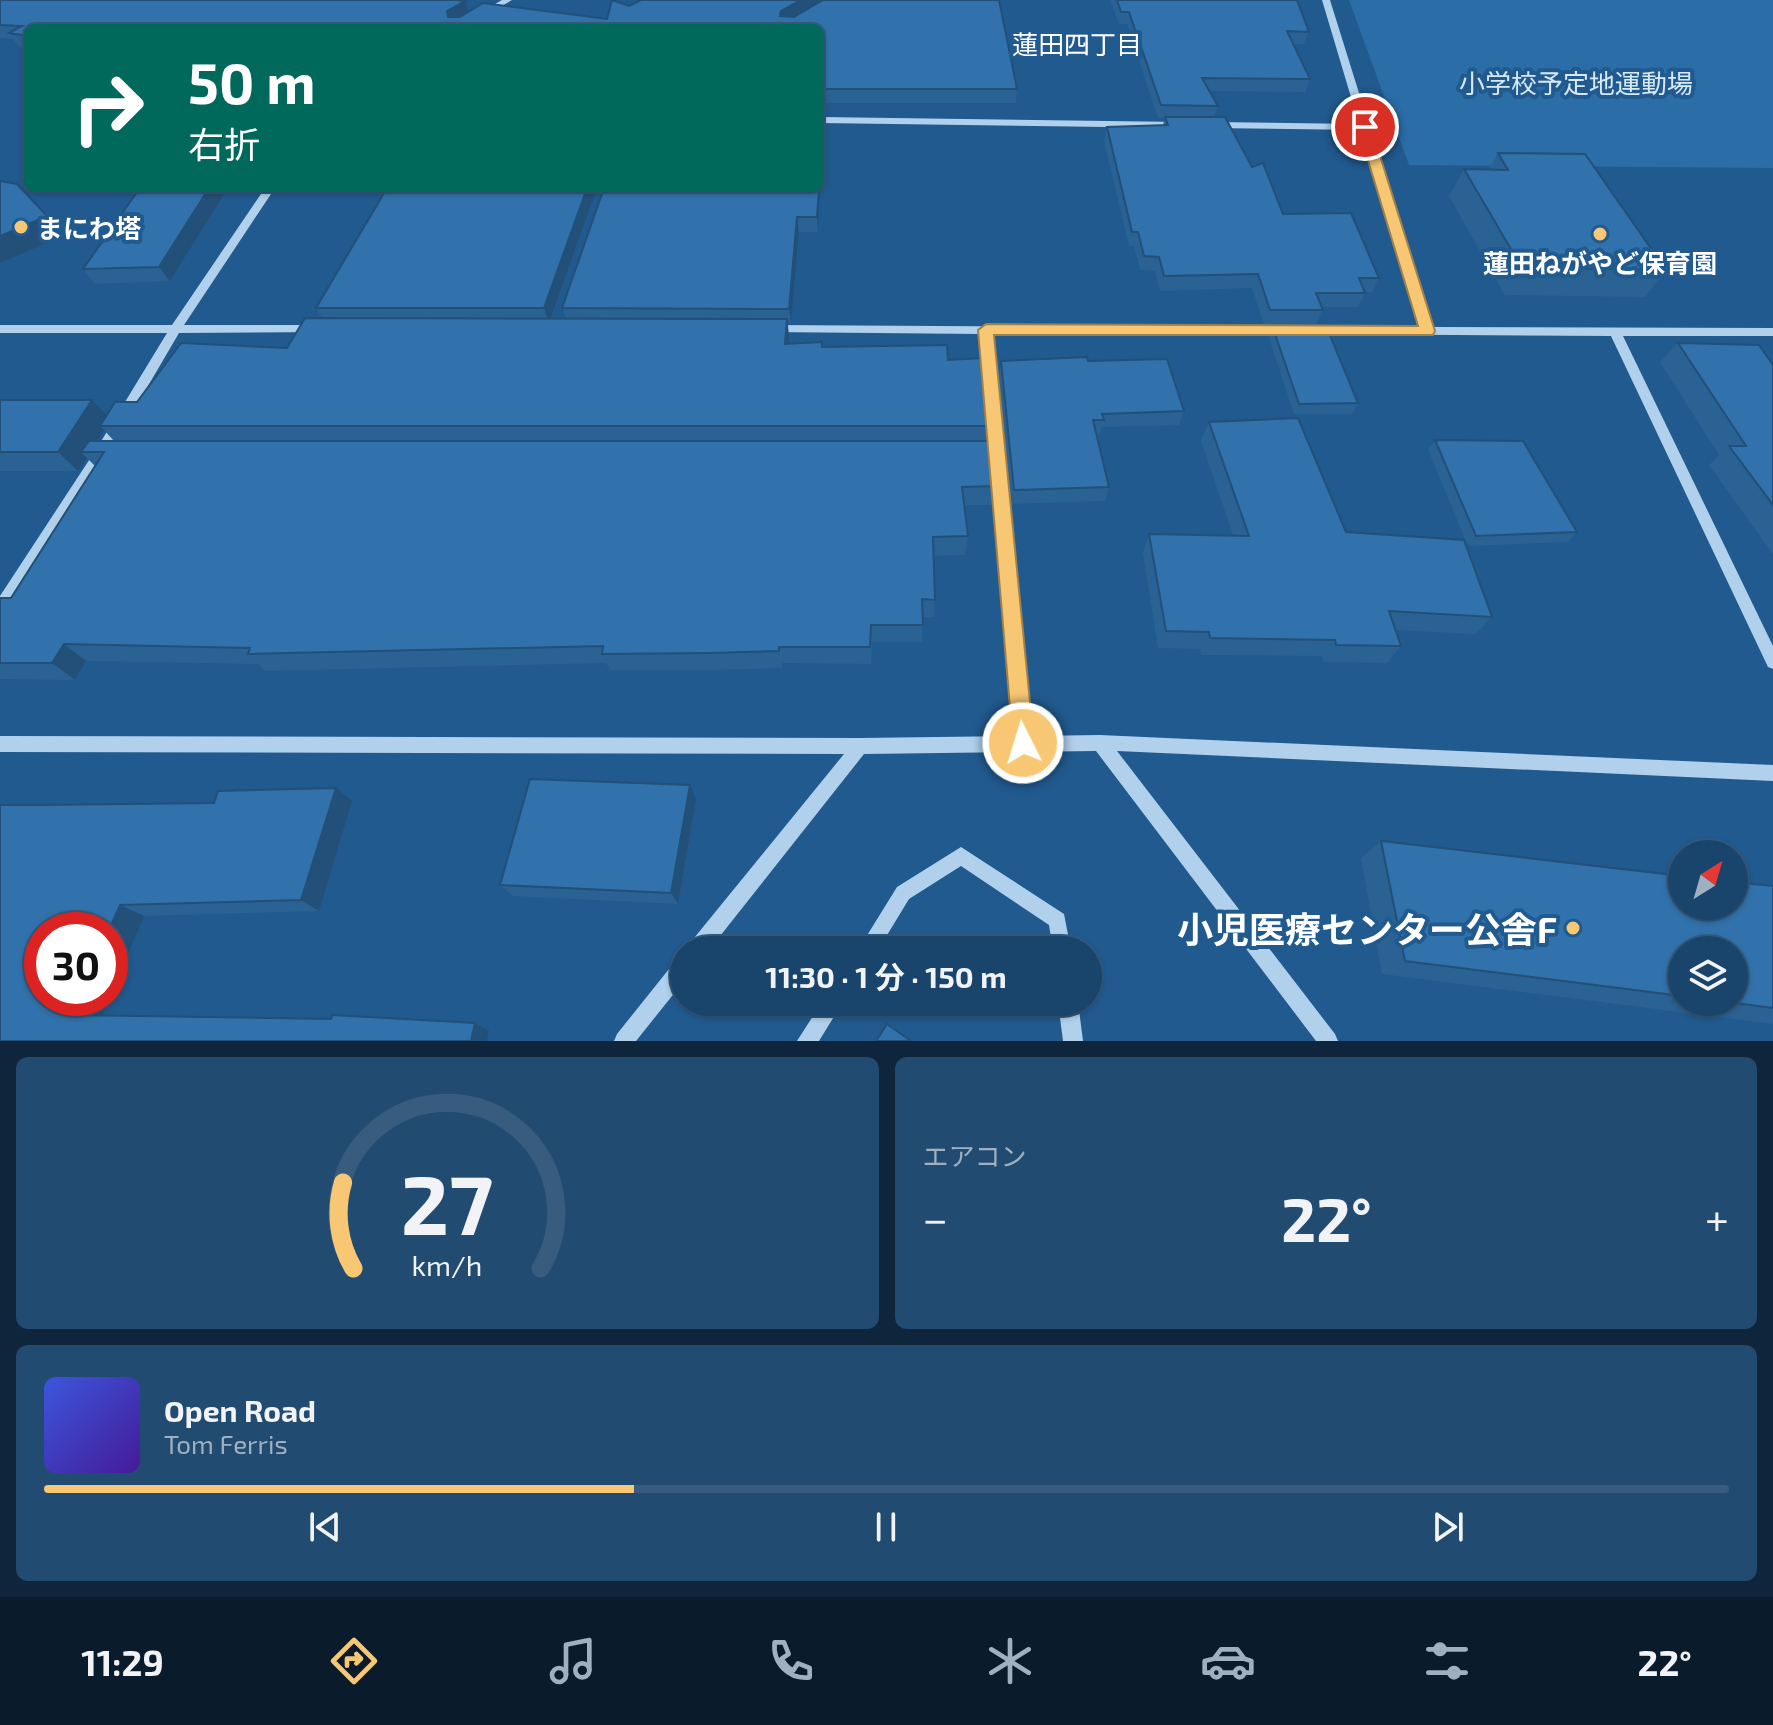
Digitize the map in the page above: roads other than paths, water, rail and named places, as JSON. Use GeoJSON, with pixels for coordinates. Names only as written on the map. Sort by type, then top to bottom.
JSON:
{"type":"FeatureCollection","features":[{"type":"Feature","properties":{"kind":"street"},"geometry":{"type":"LineString","coordinates":[[464,24],[508,0]]}},
{"type":"Feature","properties":{"kind":"street"},"geometry":{"type":"LineString","coordinates":[[1326,0],[1427,331]]}},
{"type":"Feature","properties":{"kind":"street"},"geometry":{"type":"LineString","coordinates":[[824,120],[1365,127]]}},
{"type":"Feature","properties":{"kind":"street"},"geometry":{"type":"LineString","coordinates":[[0,608],[102,452],[175,330],[267,192]]}},
{"type":"Feature","properties":{"kind":"street"},"geometry":{"type":"LineString","coordinates":[[0,329],[334,329]]}},
{"type":"Feature","properties":{"kind":"street"},"geometry":{"type":"LineString","coordinates":[[763,329],[1773,332]]}},
{"type":"Feature","properties":{"kind":"street"},"geometry":{"type":"LineString","coordinates":[[986,330],[1023,743]]}},
{"type":"Feature","properties":{"kind":"street"},"geometry":{"type":"LineString","coordinates":[[1615,332],[1773,662]]}},
{"type":"Feature","properties":{"kind":"street"},"geometry":{"type":"LineString","coordinates":[[102,452],[118,452]]}},
{"type":"Feature","properties":{"kind":"street"},"geometry":{"type":"LineString","coordinates":[[981,452],[997,452]]}},
{"type":"Feature","properties":{"kind":"street"},"geometry":{"type":"LineString","coordinates":[[1100,743],[1328,1041]]}},
{"type":"Feature","properties":{"kind":"street"},"geometry":{"type":"LineString","coordinates":[[0,744],[860,746],[1100,743],[1773,773]]}},
{"type":"Feature","properties":{"kind":"street"},"geometry":{"type":"LineString","coordinates":[[708,936],[860,746]]}},
{"type":"Feature","properties":{"kind":"street"},"geometry":{"type":"LineString","coordinates":[[876,936],[903,893],[961,856],[1058,920],[1060,936]]}},
{"type":"Feature","properties":{"kind":"street"},"geometry":{"type":"LineString","coordinates":[[624,1041],[670,984]]}},
{"type":"Feature","properties":{"kind":"street"},"geometry":{"type":"LineString","coordinates":[[807,1041],[824,1016]]}},
{"type":"Feature","properties":{"kind":"street"},"geometry":{"type":"LineString","coordinates":[[1070,1016],[1073,1041]]}},
{"type":"Feature","properties":{"kind":"place","name":"まにわ塔"},"geometry":{"type":"Point","coordinates":[21,227]}},
{"type":"Feature","properties":{"kind":"place","name":"蓮田ねがやど保育園"},"geometry":{"type":"Point","coordinates":[1600,234]}},
{"type":"Feature","properties":{"kind":"place","name":"小児医療センター公舎F"},"geometry":{"type":"Point","coordinates":[1573,928]}},
{"type":"Feature","properties":{"kind":"district","name":"蓮田四丁目"},"geometry":{"type":"Point","coordinates":[1077,43]}},
{"type":"Feature","properties":{"kind":"park label","name":"小学校予定地運動場"},"geometry":{"type":"Point","coordinates":[1576,82]}}]}
